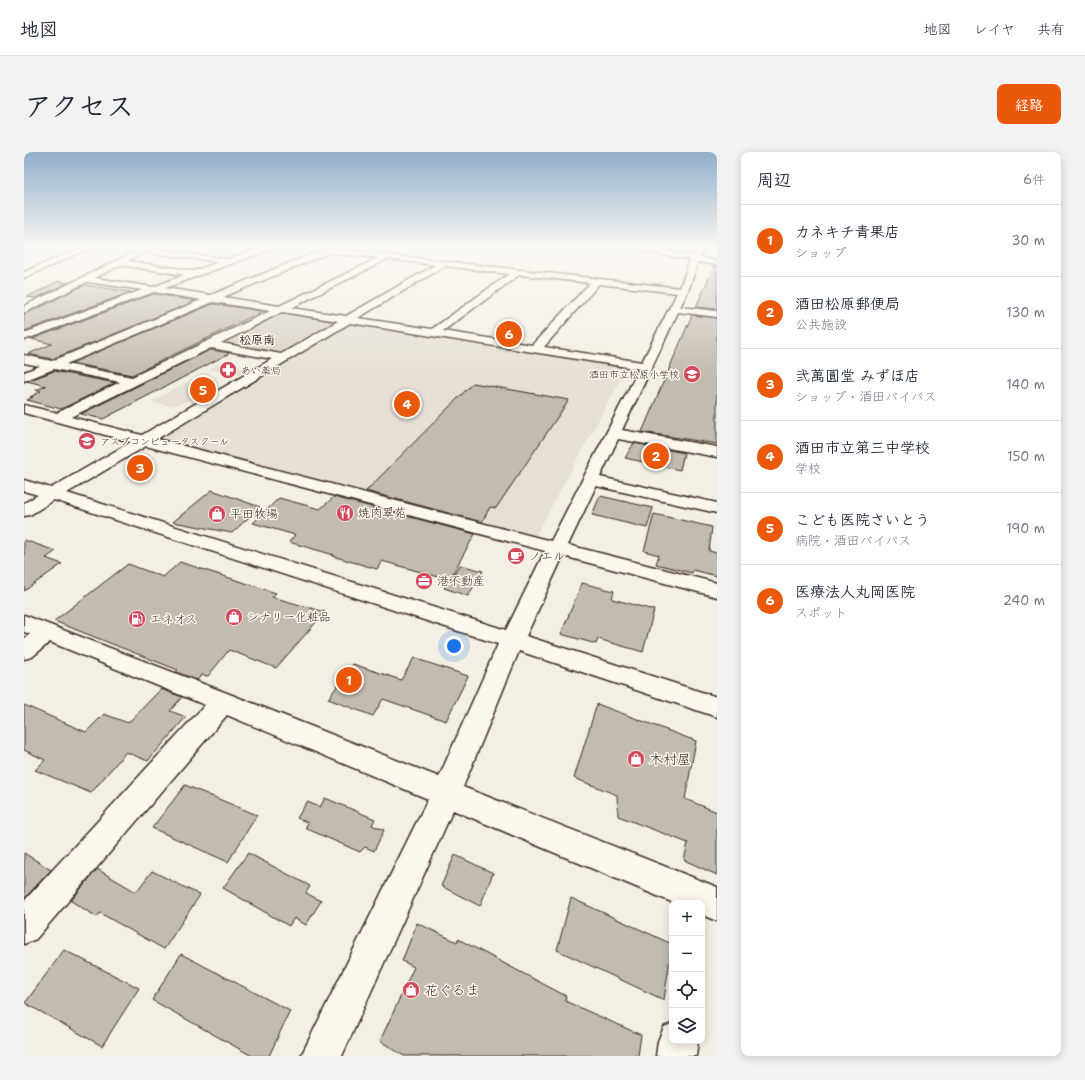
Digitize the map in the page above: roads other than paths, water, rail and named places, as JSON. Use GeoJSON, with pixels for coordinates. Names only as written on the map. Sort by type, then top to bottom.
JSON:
{"type":"FeatureCollection","features":[{"type":"Feature","properties":{"kind":"main road"},"geometry":{"type":"LineString","coordinates":[[24,310],[64,290]]}},
{"type":"Feature","properties":{"kind":"main road"},"geometry":{"type":"LineString","coordinates":[[24,337],[150,290]]}},
{"type":"Feature","properties":{"kind":"main road"},"geometry":{"type":"LineString","coordinates":[[161,290],[646,366]]}},
{"type":"Feature","properties":{"kind":"main road"},"geometry":{"type":"LineString","coordinates":[[24,377],[231,290]]}},
{"type":"Feature","properties":{"kind":"main road"},"geometry":{"type":"LineString","coordinates":[[58,418],[319,290]]}},
{"type":"Feature","properties":{"kind":"main road"},"geometry":{"type":"LineString","coordinates":[[24,511],[398,290]]}},
{"type":"Feature","properties":{"kind":"main road"},"geometry":{"type":"LineString","coordinates":[[434,333],[492,290]]}},
{"type":"Feature","properties":{"kind":"main road"},"geometry":{"type":"LineString","coordinates":[[535,348],[588,290]]}},
{"type":"Feature","properties":{"kind":"main road"},"geometry":{"type":"LineString","coordinates":[[321,1056],[446,793],[512,640],[683,291],[676,290]]}},
{"type":"Feature","properties":{"kind":"main road"},"geometry":{"type":"LineString","coordinates":[[674,309],[717,314]]}},
{"type":"Feature","properties":{"kind":"main road"},"geometry":{"type":"LineString","coordinates":[[209,344],[284,358]]}},
{"type":"Feature","properties":{"kind":"main road"},"geometry":{"type":"LineString","coordinates":[[24,359],[133,381]]}},
{"type":"Feature","properties":{"kind":"main road"},"geometry":{"type":"LineString","coordinates":[[24,409],[717,590]]}},
{"type":"Feature","properties":{"kind":"main road"},"geometry":{"type":"LineString","coordinates":[[613,433],[717,452]]}},
{"type":"Feature","properties":{"kind":"main road"},"geometry":{"type":"LineString","coordinates":[[590,480],[717,508]]}},
{"type":"Feature","properties":{"kind":"main road"},"geometry":{"type":"LineString","coordinates":[[24,485],[512,640],[717,707]]}},
{"type":"Feature","properties":{"kind":"main road"},"geometry":{"type":"LineString","coordinates":[[24,651],[35,628],[223,702],[446,793],[701,900]]}},
{"type":"Feature","properties":{"kind":"main road"},"geometry":{"type":"LineString","coordinates":[[24,927],[223,702]]}},
{"type":"Feature","properties":{"kind":"main road"},"geometry":{"type":"LineString","coordinates":[[676,1056],[678,1044]]}},
{"type":"Feature","properties":{"kind":"place","name":"医療法人丸岡医院"},"geometry":{"type":"Point","coordinates":[509,334]}},
{"type":"Feature","properties":{"kind":"place","name":"あい薬局"},"geometry":{"type":"Point","coordinates":[228,370]}},
{"type":"Feature","properties":{"kind":"place","name":"酒田市立松原小学校"},"geometry":{"type":"Point","coordinates":[692,374]}},
{"type":"Feature","properties":{"kind":"place","name":"こども医院さいとう"},"geometry":{"type":"Point","coordinates":[203,390]}},
{"type":"Feature","properties":{"kind":"place","name":"酒田市立第三中学校"},"geometry":{"type":"Point","coordinates":[407,404]}},
{"type":"Feature","properties":{"kind":"place","name":"アスプコンピュータスクール"},"geometry":{"type":"Point","coordinates":[87,441]}},
{"type":"Feature","properties":{"kind":"place","name":"酒田松原郵便局"},"geometry":{"type":"Point","coordinates":[656,456]}},
{"type":"Feature","properties":{"kind":"place","name":"弐萬圓堂 みずほ店"},"geometry":{"type":"Point","coordinates":[140,468]}},
{"type":"Feature","properties":{"kind":"place","name":"焼肉翠苑"},"geometry":{"type":"Point","coordinates":[345,513]}},
{"type":"Feature","properties":{"kind":"place","name":"平田牧場"},"geometry":{"type":"Point","coordinates":[217,514]}},
{"type":"Feature","properties":{"kind":"place","name":"ノエル"},"geometry":{"type":"Point","coordinates":[516,556]}},
{"type":"Feature","properties":{"kind":"place","name":"港不動産"},"geometry":{"type":"Point","coordinates":[424,581]}},
{"type":"Feature","properties":{"kind":"place","name":"シナリー化粧品"},"geometry":{"type":"Point","coordinates":[234,617]}},
{"type":"Feature","properties":{"kind":"place","name":"エネオス"},"geometry":{"type":"Point","coordinates":[137,619]}},
{"type":"Feature","properties":{"kind":"place","name":"カネキチ青果店"},"geometry":{"type":"Point","coordinates":[349,680]}},
{"type":"Feature","properties":{"kind":"place","name":"木村屋"},"geometry":{"type":"Point","coordinates":[636,759]}},
{"type":"Feature","properties":{"kind":"place","name":"花ぐるま"},"geometry":{"type":"Point","coordinates":[411,990]}},
{"type":"Feature","properties":{"kind":"district","name":"松原南"},"geometry":{"type":"Point","coordinates":[257,340]}}]}
